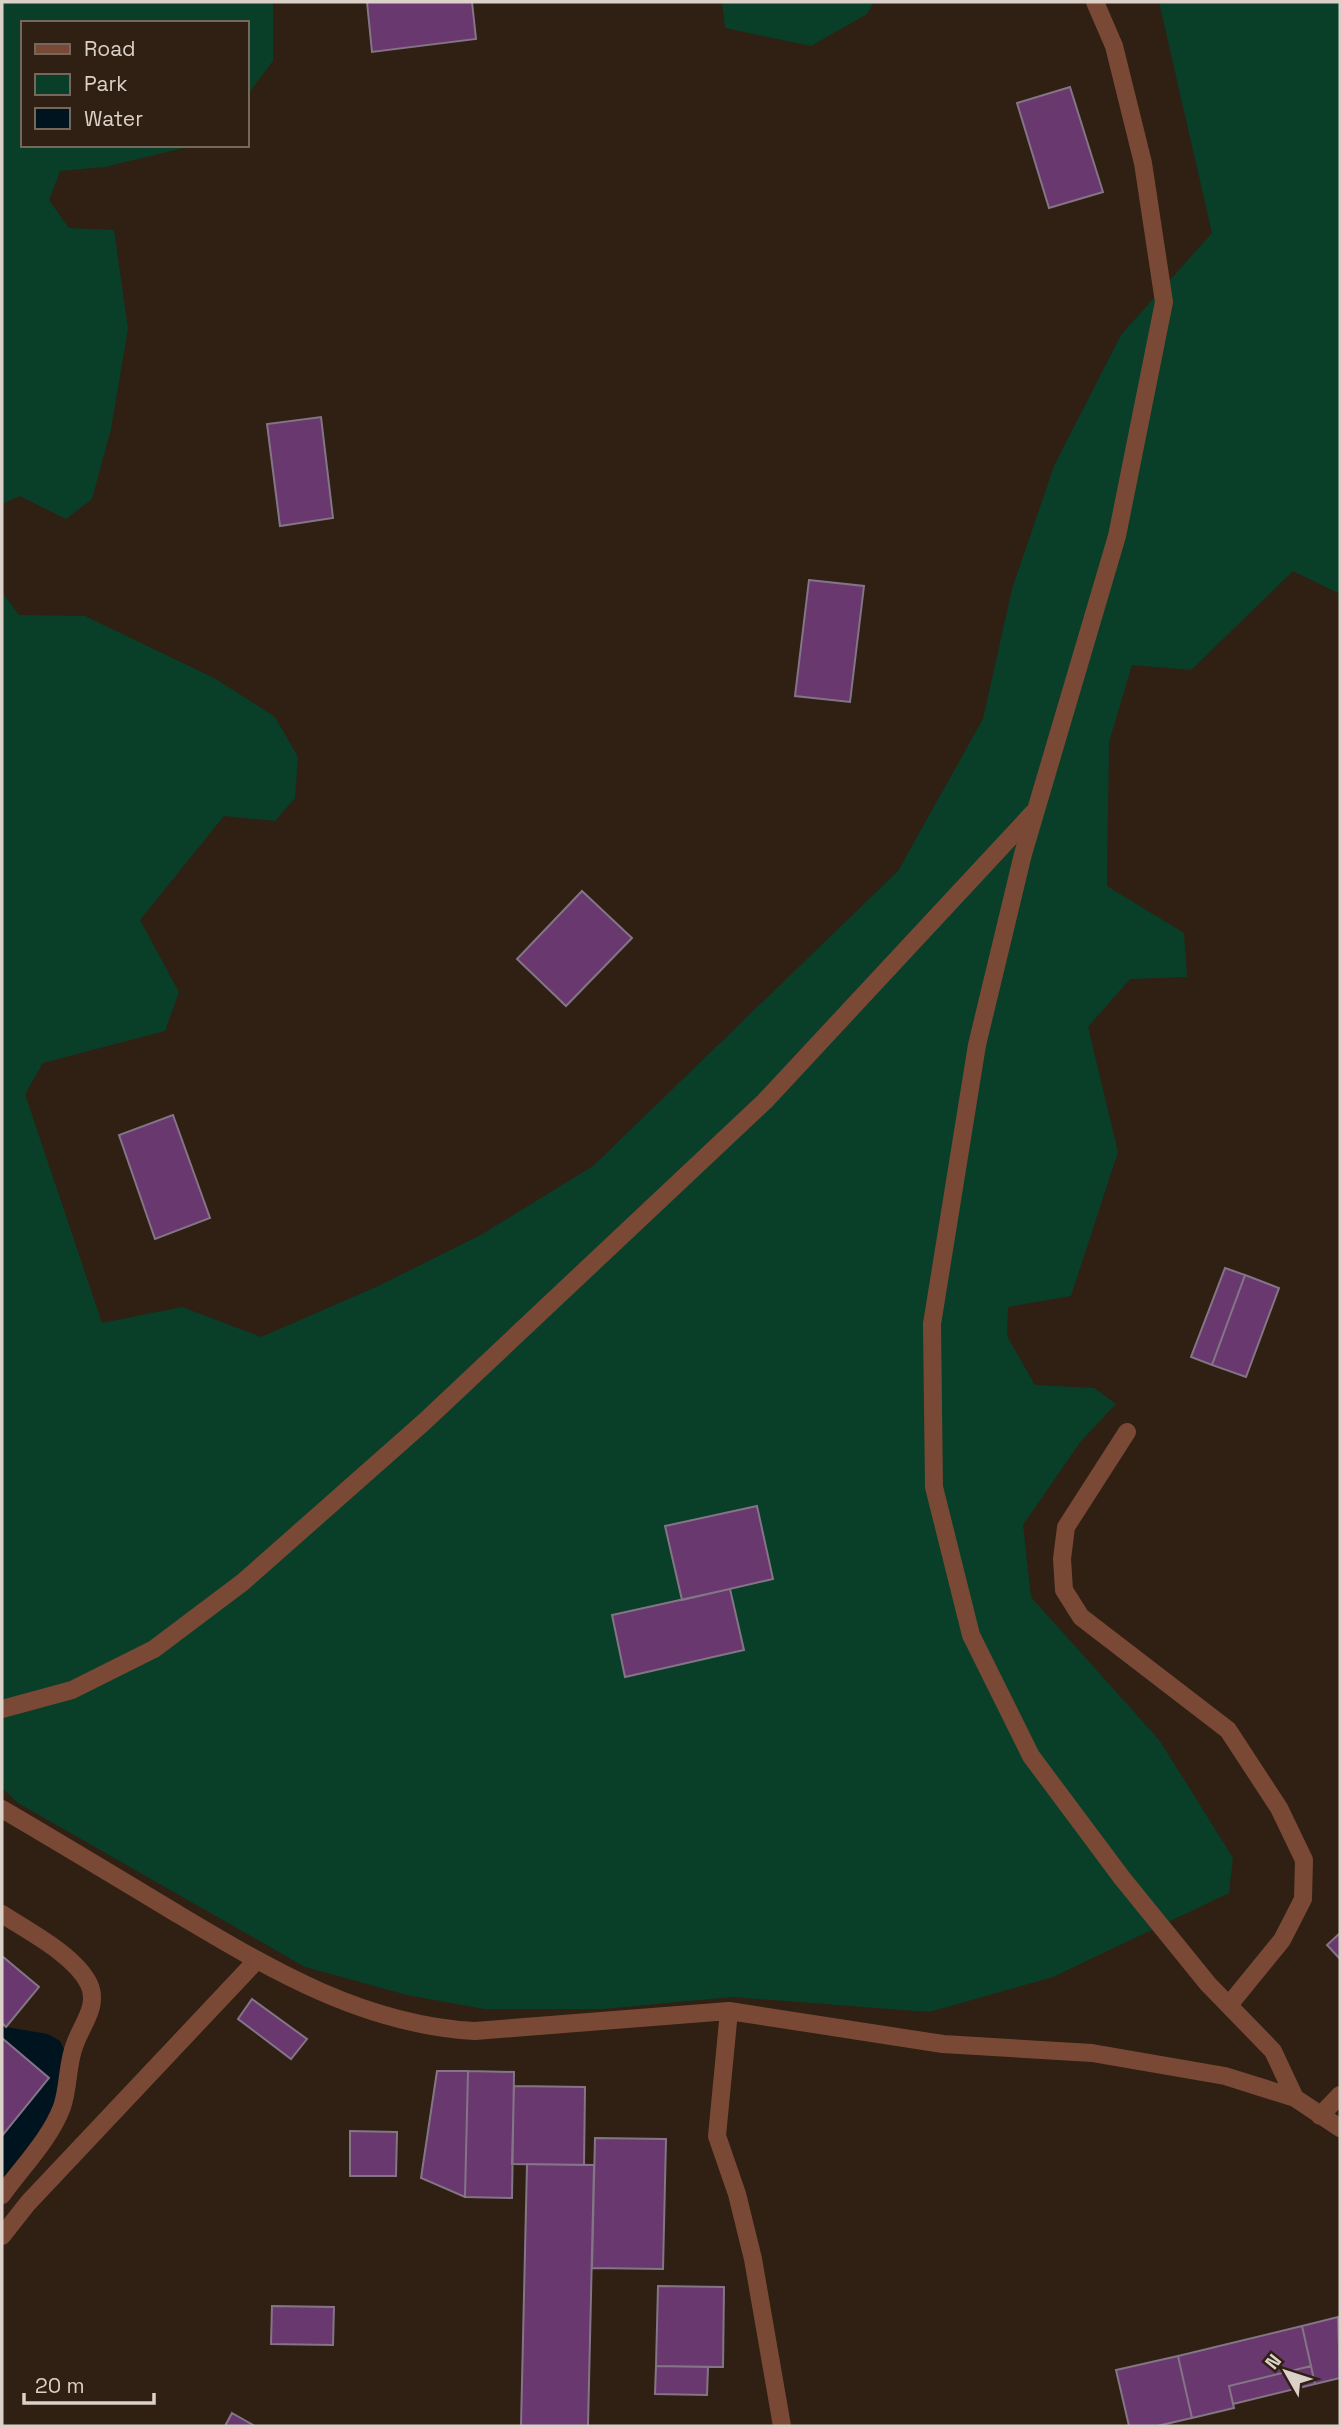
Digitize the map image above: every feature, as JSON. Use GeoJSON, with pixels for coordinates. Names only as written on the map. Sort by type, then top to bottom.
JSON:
{"type":"FeatureCollection","features":[{"type":"Feature","properties":{"kind":"street"},"geometry":{"type":"LineString","coordinates":[[1096,2],[1114,46],[1143,163],[1164,302],[1117,536],[1037,809],[977,1045],[932,1324],[934,1486],[971,1635],[1031,1756],[1122,1878],[1229,2006],[1273,2051],[1295,2098]]}},
{"type":"Feature","properties":{"kind":"street"},"geometry":{"type":"LineString","coordinates":[[2,1709],[72,1690],[154,1649],[243,1582],[424,1422],[765,1101],[1037,809]]}},
{"type":"Feature","properties":{"kind":"street"},"geometry":{"type":"LineString","coordinates":[[1127,1432],[1066,1527],[1062,1559],[1064,1590],[1081,1617],[1227,1730],[1279,1808],[1304,1860],[1303,1899],[1282,1940],[1229,2006]]}},
{"type":"Feature","properties":{"kind":"street"},"geometry":{"type":"LineString","coordinates":[[2,1809],[307,1988],[380,2015],[436,2029],[475,2031],[729,2011],[943,2044],[1092,2053],[1225,2076],[1295,2098],[1340,2128]]}},
{"type":"Feature","properties":{"kind":"street"},"geometry":{"type":"LineString","coordinates":[[2,1914],[50,1945],[79,1971],[88,1983],[93,1999],[74,2044],[63,2104],[55,2125],[2,2195]]}},
{"type":"Feature","properties":{"kind":"street"},"geometry":{"type":"LineString","coordinates":[[2,2236],[29,2203],[257,1960]]}},
{"type":"Feature","properties":{"kind":"street"},"geometry":{"type":"LineString","coordinates":[[729,2011],[718,2136],[737,2194],[752,2259],[782,2426]]}},
{"type":"Feature","properties":{"kind":"street"},"geometry":{"type":"LineString","coordinates":[[1320,2116],[1340,2095]]}},
{"type":"Feature","properties":{"kind":"green space"},"geometry":{"type":"Polygon","coordinates":[[[2,2],[273,2],[273,61],[248,94],[248,21],[21,21],[21,147],[188,147],[105,167],[60,171],[49,200],[69,228],[114,230],[128,329],[111,429],[92,499],[66,519],[20,496],[2,504],[2,2]]]}},
{"type":"Feature","properties":{"kind":"green space"},"geometry":{"type":"Polygon","coordinates":[[[722,2],[874,2],[867,14],[811,46],[725,28],[722,2]]]}},
{"type":"Feature","properties":{"kind":"green space"},"geometry":{"type":"Polygon","coordinates":[[[1159,2],[1340,2],[1340,594],[1293,571],[1191,670],[1132,665],[1109,742],[1107,886],[1184,933],[1187,977],[1130,979],[1088,1027],[1118,1152],[1071,1296],[1008,1307],[1007,1336],[1035,1385],[1094,1388],[1116,1404],[1081,1441],[1023,1525],[1031,1597],[1160,1741],[1233,1858],[1229,1893],[1053,1977],[929,2012],[732,1997],[603,2009],[484,2009],[407,1995],[305,1967],[18,1803],[2,1788],[2,592],[19,615],[85,616],[216,679],[275,717],[298,757],[295,798],[275,821],[224,816],[140,920],[179,992],[165,1031],[43,1063],[25,1094],[102,1323],[182,1307],[261,1337],[376,1287],[479,1236],[593,1166],[898,871],[983,719],[1012,589],[1054,466],[1121,335],[1212,233],[1159,2]]]}},
{"type":"Feature","properties":{"kind":"water"},"geometry":{"type":"Polygon","coordinates":[[[2,2023],[6,2027],[48,2034],[60,2041],[65,2051],[56,2115],[2,2179],[2,2023]]]}},
{"type":"Feature","properties":{"kind":"building"},"geometry":{"type":"Polygon","coordinates":[[[367,2],[472,2],[476,39],[372,52],[367,2]]]}},
{"type":"Feature","properties":{"kind":"building"},"geometry":{"type":"Polygon","coordinates":[[[1070,87],[1103,192],[1049,208],[1017,103],[1070,87]]]}},
{"type":"Feature","properties":{"kind":"building"},"geometry":{"type":"Polygon","coordinates":[[[321,417],[333,518],[280,526],[267,424],[321,417]]]}},
{"type":"Feature","properties":{"kind":"building"},"geometry":{"type":"Polygon","coordinates":[[[809,580],[864,586],[850,702],[795,696],[809,580]]]}},
{"type":"Feature","properties":{"kind":"building"},"geometry":{"type":"Polygon","coordinates":[[[582,891],[632,938],[566,1006],[517,959],[582,891]]]}},
{"type":"Feature","properties":{"kind":"building"},"geometry":{"type":"Polygon","coordinates":[[[173,1115],[210,1218],[155,1239],[119,1135],[173,1115]]]}},
{"type":"Feature","properties":{"kind":"building"},"geometry":{"type":"Polygon","coordinates":[[[1225,1268],[1245,1275],[1212,1365],[1191,1357],[1225,1268]]]}},
{"type":"Feature","properties":{"kind":"building"},"geometry":{"type":"Polygon","coordinates":[[[1245,1275],[1279,1288],[1246,1377],[1212,1365],[1245,1275]]]}},
{"type":"Feature","properties":{"kind":"building"},"geometry":{"type":"Polygon","coordinates":[[[757,1506],[773,1579],[682,1600],[665,1526],[757,1506]]]}},
{"type":"Feature","properties":{"kind":"building"},"geometry":{"type":"Polygon","coordinates":[[[730,1589],[744,1650],[625,1677],[612,1615],[730,1589]]]}},
{"type":"Feature","properties":{"kind":"building"},"geometry":{"type":"Polygon","coordinates":[[[1340,1933],[1340,1959],[1327,1945],[1340,1933]]]}},
{"type":"Feature","properties":{"kind":"building"},"geometry":{"type":"Polygon","coordinates":[[[2,1956],[39,1987],[6,2027],[2,2023],[2,1956]]]}},
{"type":"Feature","properties":{"kind":"building"},"geometry":{"type":"Polygon","coordinates":[[[252,1999],[307,2039],[291,2059],[238,2019],[252,1999]]]}},
{"type":"Feature","properties":{"kind":"building"},"geometry":{"type":"Polygon","coordinates":[[[2,2038],[49,2078],[2,2136],[2,2038]]]}},
{"type":"Feature","properties":{"kind":"building"},"geometry":{"type":"Polygon","coordinates":[[[437,2071],[468,2071],[465,2197],[421,2178],[437,2071]]]}},
{"type":"Feature","properties":{"kind":"building"},"geometry":{"type":"Polygon","coordinates":[[[468,2071],[514,2072],[512,2198],[465,2197],[468,2071]]]}},
{"type":"Feature","properties":{"kind":"building"},"geometry":{"type":"Polygon","coordinates":[[[514,2086],[585,2087],[584,2165],[512,2164],[514,2086]]]}},
{"type":"Feature","properties":{"kind":"building"},"geometry":{"type":"Polygon","coordinates":[[[350,2131],[397,2132],[396,2176],[350,2176],[350,2131]]]}},
{"type":"Feature","properties":{"kind":"building"},"geometry":{"type":"Polygon","coordinates":[[[595,2138],[666,2139],[663,2269],[592,2268],[595,2138]]]}},
{"type":"Feature","properties":{"kind":"building"},"geometry":{"type":"Polygon","coordinates":[[[527,2164],[594,2165],[588,2426],[521,2426],[527,2164]]]}},
{"type":"Feature","properties":{"kind":"building"},"geometry":{"type":"Polygon","coordinates":[[[658,2286],[724,2287],[723,2367],[656,2366],[658,2286]]]}},
{"type":"Feature","properties":{"kind":"building"},"geometry":{"type":"Polygon","coordinates":[[[272,2306],[334,2307],[333,2345],[271,2344],[272,2306]]]}},
{"type":"Feature","properties":{"kind":"building"},"geometry":{"type":"Polygon","coordinates":[[[1338,2317],[1340,2378],[1315,2384],[1302,2326],[1338,2317]]]}},
{"type":"Feature","properties":{"kind":"building"},"geometry":{"type":"Polygon","coordinates":[[[1302,2326],[1311,2366],[1229,2386],[1234,2408],[1192,2418],[1178,2356],[1302,2326]]]}},
{"type":"Feature","properties":{"kind":"building"},"geometry":{"type":"Polygon","coordinates":[[[1178,2356],[1192,2418],[1157,2426],[1129,2426],[1116,2370],[1178,2356]]]}},
{"type":"Feature","properties":{"kind":"building"},"geometry":{"type":"Polygon","coordinates":[[[656,2366],[708,2367],[707,2395],[655,2394],[656,2366]]]}},
{"type":"Feature","properties":{"kind":"building"},"geometry":{"type":"Polygon","coordinates":[[[1311,2366],[1315,2384],[1233,2404],[1229,2386],[1311,2366]]]}},
{"type":"Feature","properties":{"kind":"building"},"geometry":{"type":"Polygon","coordinates":[[[232,2413],[253,2425],[225,2426],[232,2413]]]}}]}
